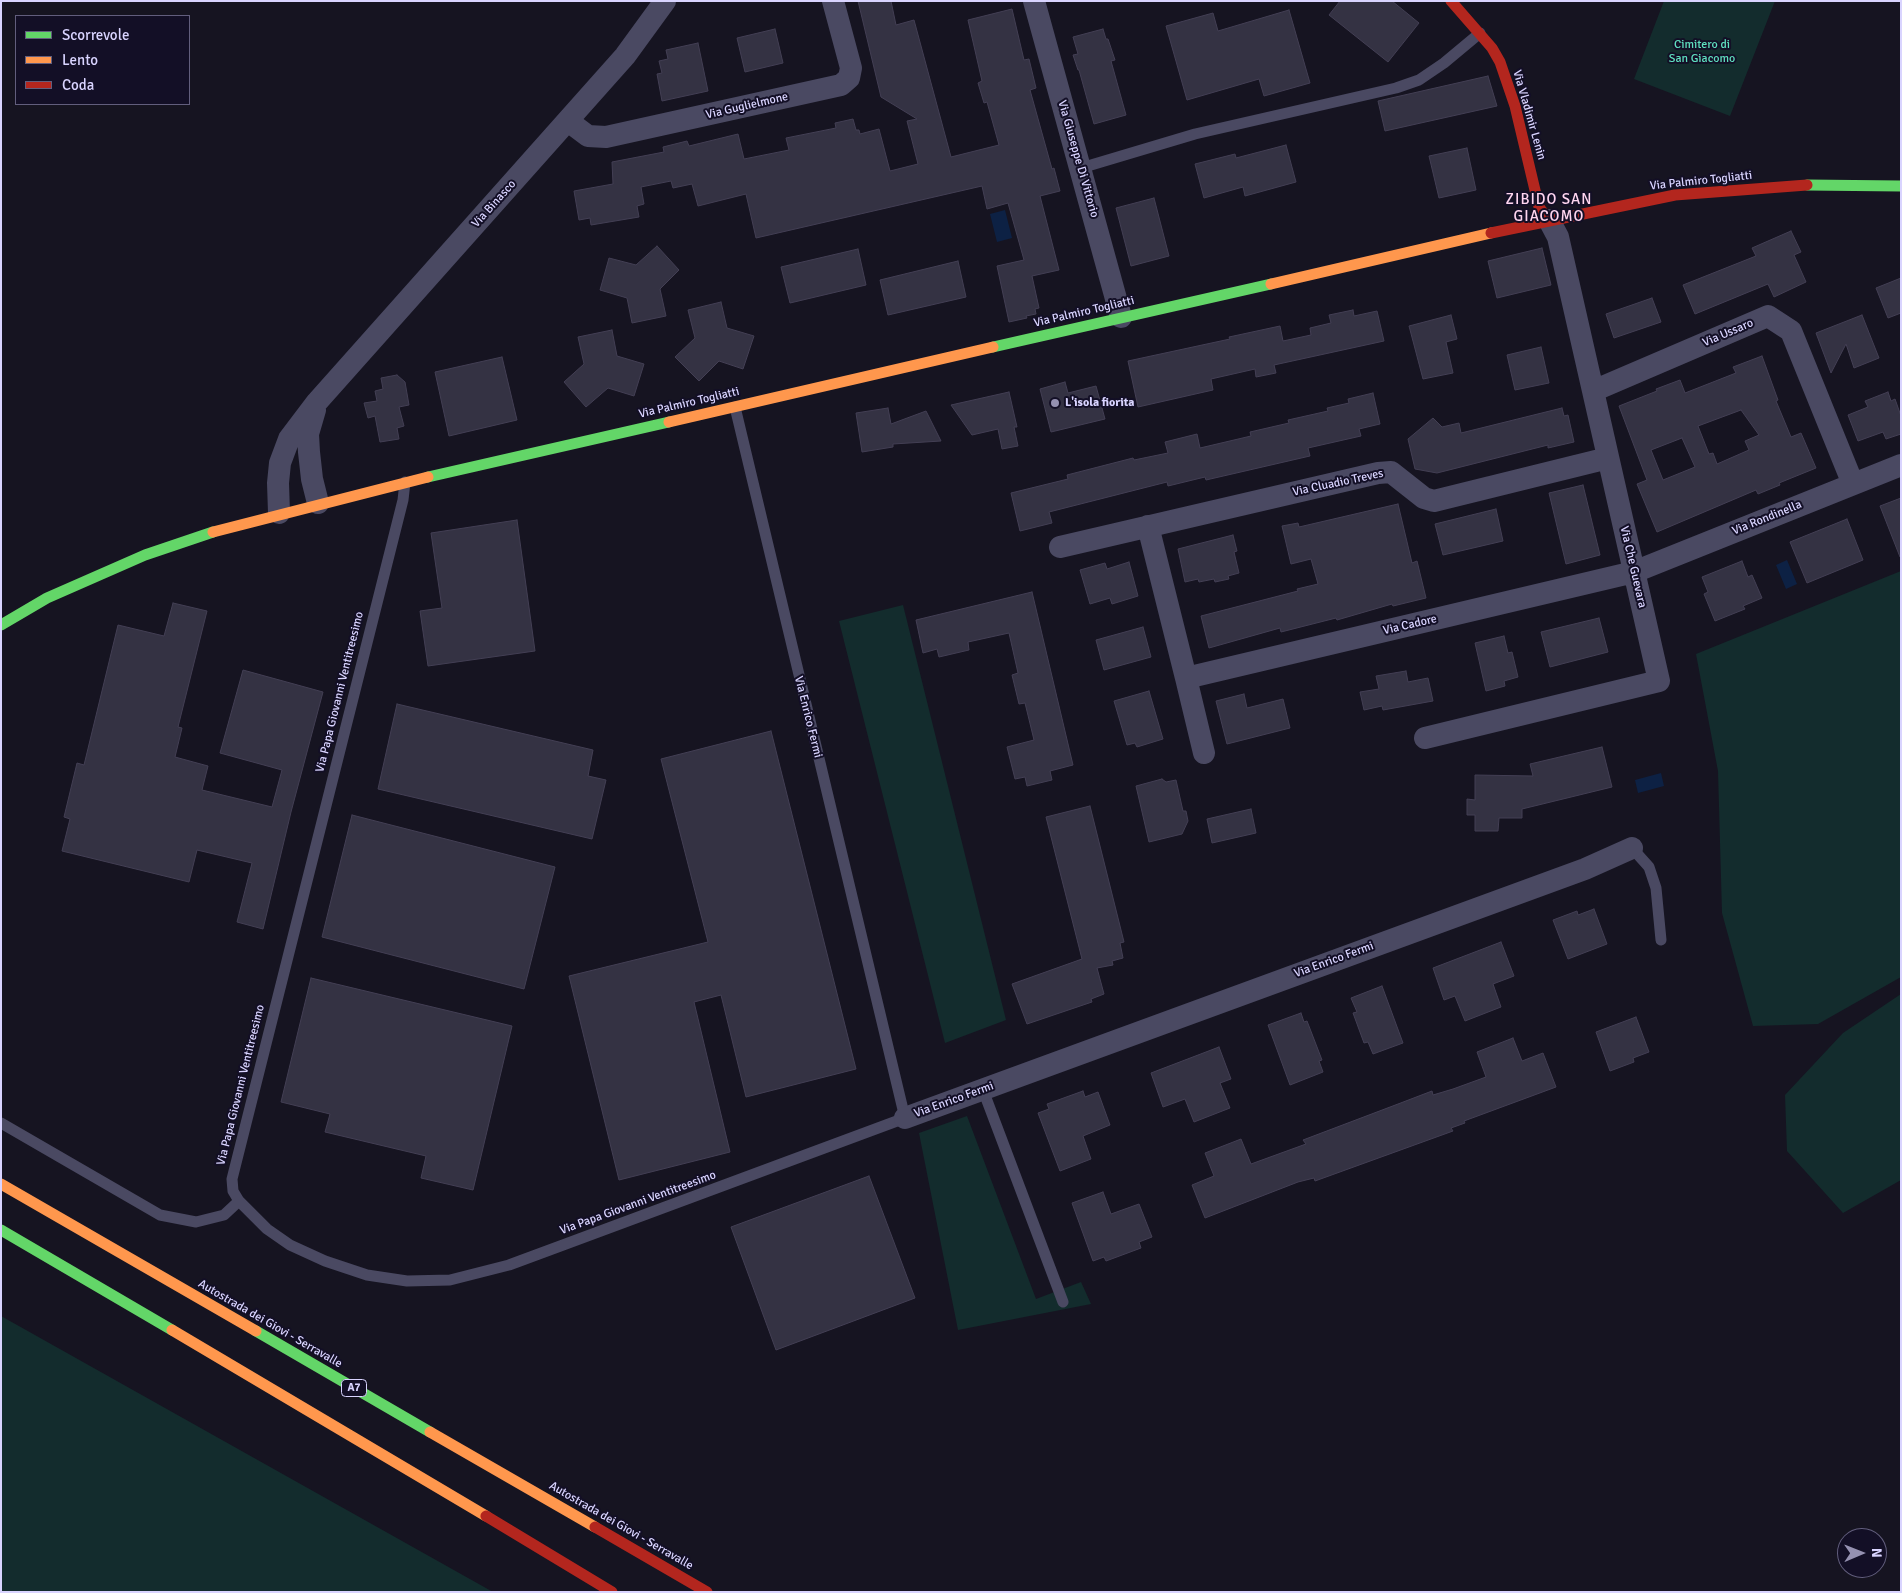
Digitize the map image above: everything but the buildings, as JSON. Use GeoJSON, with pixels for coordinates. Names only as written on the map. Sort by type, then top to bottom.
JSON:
{"type":"FeatureCollection","features":[{"type":"Feature","properties":{"kind":"main road","name":"Via Vladimir Lenin"},"geometry":{"type":"LineString","coordinates":[[1451,1],[1480,33],[1500,62],[1515,106],[1539,207],[1549,220]]}},
{"type":"Feature","properties":{"kind":"main road","name":"Via Palmiro Togliatti"},"geometry":{"type":"LineString","coordinates":[[1,625],[47,598],[144,555],[208,532],[405,482],[1549,220],[1676,195],[1820,184],[1901,186]]}},
{"type":"Feature","properties":{"kind":"main road","name":"Autostrada dei Giovi - Serravalle"},"geometry":{"type":"LineString","coordinates":[[1,1184],[707,1592]]}},
{"type":"Feature","properties":{"kind":"main road"},"geometry":{"type":"LineString","coordinates":[[1,1230],[395,1460],[612,1592]]}},
{"type":"Feature","properties":{"kind":"street","name":"Via Binasco"},"geometry":{"type":"LineString","coordinates":[[279,513],[278,483],[280,463],[289,439],[317,402],[624,56],[665,1]]}},
{"type":"Feature","properties":{"kind":"street","name":"Via Guglielmone"},"geometry":{"type":"LineString","coordinates":[[568,121],[588,136],[606,137],[841,85],[849,78],[851,68],[833,1]]}},
{"type":"Feature","properties":{"kind":"street","name":"Via Giuseppe Di Vittorio"},"geometry":{"type":"LineString","coordinates":[[1034,1],[1121,318]]}},
{"type":"Feature","properties":{"kind":"street","name":"Via Che Guevara"},"geometry":{"type":"LineString","coordinates":[[1425,738],[1659,681],[1558,236],[1549,220]]}},
{"type":"Feature","properties":{"kind":"street","name":"Via Ussaro"},"geometry":{"type":"LineString","coordinates":[[1592,391],[1768,316],[1791,331],[1853,484]]}},
{"type":"Feature","properties":{"kind":"street","name":"Via Binasco"},"geometry":{"type":"LineString","coordinates":[[317,402],[308,434],[312,479],[318,503]]}},
{"type":"Feature","properties":{"kind":"street","name":"Via Cluadio Treves"},"geometry":{"type":"LineString","coordinates":[[1060,547],[1378,473],[1391,472],[1424,498],[1434,501],[1608,458]]}},
{"type":"Feature","properties":{"kind":"street","name":"Via Rondinella"},"geometry":{"type":"LineString","coordinates":[[1634,572],[1901,465]]}},
{"type":"Feature","properties":{"kind":"street"},"geometry":{"type":"LineString","coordinates":[[1148,526],[1204,753]]}},
{"type":"Feature","properties":{"kind":"street","name":"Via Cadore"},"geometry":{"type":"LineString","coordinates":[[1186,678],[1634,572]]}},
{"type":"Feature","properties":{"kind":"street","name":"Via Enrico Fermi"},"geometry":{"type":"LineString","coordinates":[[905,1118],[1584,869],[1632,848]]}},
{"type":"Feature","properties":{"kind":"lane"},"geometry":{"type":"LineString","coordinates":[[1081,168],[1195,134],[1396,88],[1419,80],[1444,63],[1480,33]]}},
{"type":"Feature","properties":{"kind":"lane","name":"Via Enrico Fermi"},"geometry":{"type":"LineString","coordinates":[[735,406],[905,1118]]}},
{"type":"Feature","properties":{"kind":"lane","name":"Via Papa Giovanni Ventitreesimo"},"geometry":{"type":"LineString","coordinates":[[405,482],[403,500],[234,1169],[232,1179],[233,1190],[239,1201],[267,1229],[290,1245],[325,1261],[367,1275],[407,1281],[450,1280],[509,1265],[554,1249],[905,1118]]}},
{"type":"Feature","properties":{"kind":"lane"},"geometry":{"type":"LineString","coordinates":[[1632,848],[1649,868],[1656,888],[1661,940]]}},
{"type":"Feature","properties":{"kind":"lane"},"geometry":{"type":"LineString","coordinates":[[983,1090],[1063,1302]]}},
{"type":"Feature","properties":{"kind":"lane"},"geometry":{"type":"LineString","coordinates":[[1,1123],[160,1215],[196,1222],[224,1215],[239,1201]]}},
{"type":"Feature","properties":{"kind":"green space","name":"Cimitero di San Giacomo"},"geometry":{"type":"Polygon","coordinates":[[[1664,1],[1775,1],[1730,116],[1634,79],[1664,1]]]}},
{"type":"Feature","properties":{"kind":"green space"},"geometry":{"type":"Polygon","coordinates":[[[1901,571],[1901,977],[1818,1024],[1753,1026],[1722,913],[1718,771],[1696,654],[1901,571]]]}},
{"type":"Feature","properties":{"kind":"green space"},"geometry":{"type":"Polygon","coordinates":[[[903,605],[1006,1020],[945,1043],[839,621],[903,605]]]}},
{"type":"Feature","properties":{"kind":"green space"},"geometry":{"type":"Polygon","coordinates":[[[1901,994],[1901,1180],[1843,1213],[1787,1151],[1785,1095],[1843,1033],[1901,994]]]}},
{"type":"Feature","properties":{"kind":"green space"},"geometry":{"type":"Polygon","coordinates":[[[967,1116],[1036,1299],[1081,1282],[1091,1304],[958,1330],[919,1133],[967,1116]]]}},
{"type":"Feature","properties":{"kind":"green space"},"geometry":{"type":"Polygon","coordinates":[[[1,1316],[493,1592],[1,1592],[1,1316]]]}},
{"type":"Feature","properties":{"kind":"water"},"geometry":{"type":"Polygon","coordinates":[[[1005,210],[1012,238],[997,242],[990,214],[1005,210]]]}},
{"type":"Feature","properties":{"kind":"water"},"geometry":{"type":"Polygon","coordinates":[[[1787,560],[1797,584],[1786,589],[1776,565],[1787,560]]]}},
{"type":"Feature","properties":{"kind":"water"},"geometry":{"type":"Polygon","coordinates":[[[1661,773],[1664,786],[1638,793],[1635,780],[1661,773]]]}},
{"type":"Feature","properties":{"kind":"traffic: fast"},"geometry":{"type":"LineString","coordinates":[[1807,185],[1901,186]]}},
{"type":"Feature","properties":{"kind":"traffic: fast"},"geometry":{"type":"LineString","coordinates":[[993,347],[1271,284]]}},
{"type":"Feature","properties":{"kind":"traffic: fast"},"geometry":{"type":"LineString","coordinates":[[428,477],[669,422]]}},
{"type":"Feature","properties":{"kind":"traffic: fast"},"geometry":{"type":"LineString","coordinates":[[1,625],[47,598],[145,555],[213,532]]}},
{"type":"Feature","properties":{"kind":"traffic: fast"},"geometry":{"type":"LineString","coordinates":[[1,1230],[172,1330]]}},
{"type":"Feature","properties":{"kind":"traffic: fast"},"geometry":{"type":"LineString","coordinates":[[256,1331],[430,1432]]}},
{"type":"Feature","properties":{"kind":"traffic: slow"},"geometry":{"type":"LineString","coordinates":[[1271,284],[1491,233]]}},
{"type":"Feature","properties":{"kind":"traffic: slow"},"geometry":{"type":"LineString","coordinates":[[669,422],[993,347]]}},
{"type":"Feature","properties":{"kind":"traffic: slow"},"geometry":{"type":"LineString","coordinates":[[213,532],[428,477]]}},
{"type":"Feature","properties":{"kind":"traffic: slow"},"geometry":{"type":"LineString","coordinates":[[1,1184],[256,1331]]}},
{"type":"Feature","properties":{"kind":"traffic: slow"},"geometry":{"type":"LineString","coordinates":[[172,1330],[486,1516]]}},
{"type":"Feature","properties":{"kind":"traffic: slow"},"geometry":{"type":"LineString","coordinates":[[430,1432],[595,1527]]}},
{"type":"Feature","properties":{"kind":"traffic: jam"},"geometry":{"type":"LineString","coordinates":[[1451,1],[1492,48],[1500,62],[1515,106],[1539,207],[1549,220]]}},
{"type":"Feature","properties":{"kind":"traffic: jam"},"geometry":{"type":"LineString","coordinates":[[1491,233],[1675,195],[1807,185]]}},
{"type":"Feature","properties":{"kind":"traffic: jam"},"geometry":{"type":"LineString","coordinates":[[486,1516],[612,1592]]}},
{"type":"Feature","properties":{"kind":"traffic: jam"},"geometry":{"type":"LineString","coordinates":[[595,1527],[707,1592]]}},
{"type":"Feature","properties":{"kind":"place","name":"L'isola fiorita"},"geometry":{"type":"Point","coordinates":[1055,403]}},
{"type":"Feature","properties":{"kind":"district","name":"ZIBIDO SAN GIACOMO"},"geometry":{"type":"Point","coordinates":[1549,208]}}]}
